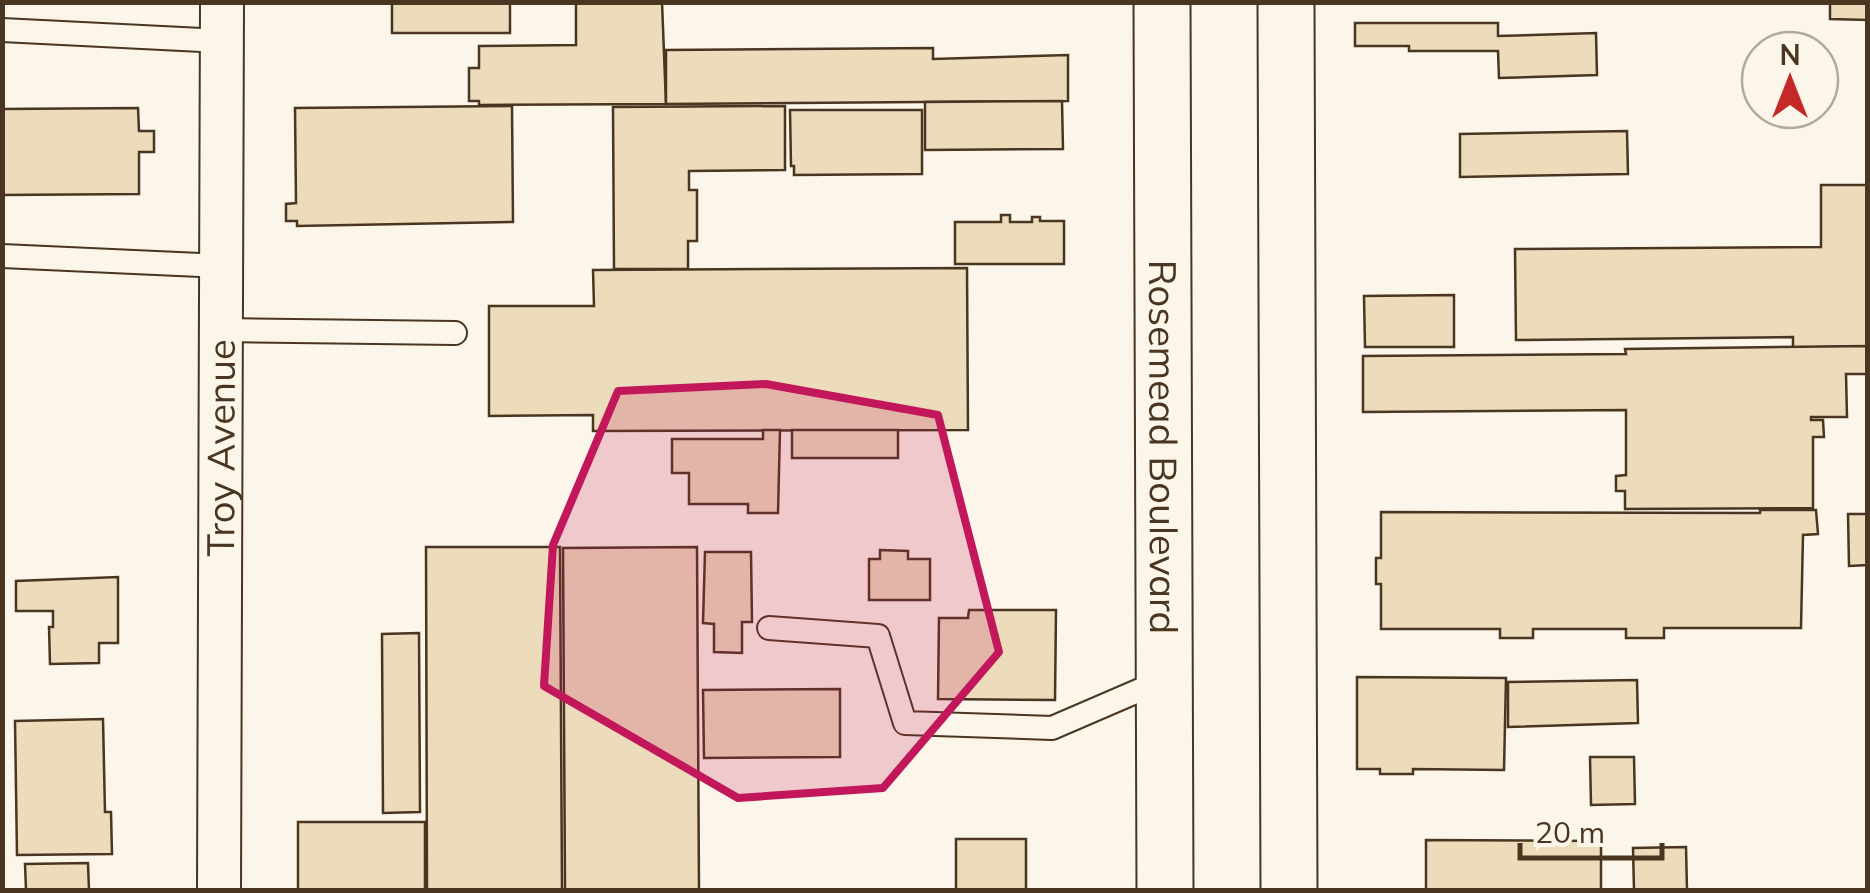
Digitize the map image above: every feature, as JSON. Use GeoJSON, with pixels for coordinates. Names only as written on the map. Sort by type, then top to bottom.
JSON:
{"type":"FeatureCollection","features":[{"type":"Feature","properties":{"kind":"main road","name":"Rosemead Boulevard"},"geometry":{"type":"LineString","coordinates":[[1162,2],[1165,890]]}},
{"type":"Feature","properties":{"kind":"main road"},"geometry":{"type":"LineString","coordinates":[[1286,2],[1289,890]]}},
{"type":"Feature","properties":{"kind":"street","name":"Troy Avenue"},"geometry":{"type":"LineString","coordinates":[[219,890],[222,22]]}},
{"type":"Feature","properties":{"kind":"lane"},"geometry":{"type":"LineString","coordinates":[[2,30],[222,22]]}},
{"type":"Feature","properties":{"kind":"lane"},"geometry":{"type":"LineString","coordinates":[[2,256],[222,266]]}},
{"type":"Feature","properties":{"kind":"lane"},"geometry":{"type":"LineString","coordinates":[[222,330],[455,333]]}},
{"type":"Feature","properties":{"kind":"lane"},"geometry":{"type":"LineString","coordinates":[[769,628],[878,636],[905,724],[1052,728],[1164,679]]}},
{"type":"Feature","properties":{"kind":"highlighted area"},"geometry":{"type":"Polygon","coordinates":[[[766,384],[938,415],[999,652],[883,788],[738,798],[544,686],[553,545],[618,391],[766,384]]]}},
{"type":"Feature","properties":{"kind":"building"},"geometry":{"type":"Polygon","coordinates":[[[392,2],[510,2],[510,33],[392,33],[392,2]]]}},
{"type":"Feature","properties":{"kind":"building"},"geometry":{"type":"Polygon","coordinates":[[[576,2],[662,2],[666,104],[479,105],[479,101],[469,101],[469,68],[479,68],[479,46],[576,45],[576,2]]]}},
{"type":"Feature","properties":{"kind":"building"},"geometry":{"type":"Polygon","coordinates":[[[1830,2],[1868,2],[1868,20],[1830,19],[1830,2]]]}},
{"type":"Feature","properties":{"kind":"building"},"geometry":{"type":"Polygon","coordinates":[[[1355,23],[1498,23],[1498,36],[1596,33],[1597,75],[1499,78],[1498,51],[1409,51],[1409,46],[1355,46],[1355,23]]]}},
{"type":"Feature","properties":{"kind":"building"},"geometry":{"type":"Polygon","coordinates":[[[933,48],[933,59],[1068,55],[1068,101],[666,104],[666,50],[933,48]]]}},
{"type":"Feature","properties":{"kind":"building"},"geometry":{"type":"Polygon","coordinates":[[[1062,101],[1063,149],[925,150],[925,102],[1062,101]]]}},
{"type":"Feature","properties":{"kind":"building"},"geometry":{"type":"Polygon","coordinates":[[[512,106],[513,222],[297,226],[297,221],[286,221],[286,204],[296,203],[295,108],[512,106]]]}},
{"type":"Feature","properties":{"kind":"building"},"geometry":{"type":"Polygon","coordinates":[[[785,106],[785,170],[689,171],[689,190],[697,190],[697,241],[688,241],[688,269],[614,269],[613,107],[785,106]]]}},
{"type":"Feature","properties":{"kind":"building"},"geometry":{"type":"Polygon","coordinates":[[[138,108],[139,131],[154,131],[154,152],[139,152],[139,194],[2,195],[2,109],[138,108]]]}},
{"type":"Feature","properties":{"kind":"building"},"geometry":{"type":"Polygon","coordinates":[[[790,110],[922,110],[922,174],[794,175],[790,110]]]}},
{"type":"Feature","properties":{"kind":"building"},"geometry":{"type":"Polygon","coordinates":[[[1627,131],[1628,174],[1460,177],[1460,134],[1627,131]]]}},
{"type":"Feature","properties":{"kind":"building"},"geometry":{"type":"Polygon","coordinates":[[[1821,185],[1868,185],[1868,346],[1793,348],[1793,337],[1516,340],[1515,249],[1821,247],[1821,185]]]}},
{"type":"Feature","properties":{"kind":"building"},"geometry":{"type":"Polygon","coordinates":[[[1001,215],[1010,215],[1010,222],[1032,222],[1032,217],[1064,221],[1064,264],[955,264],[955,222],[1001,222],[1001,215]]]}},
{"type":"Feature","properties":{"kind":"building"},"geometry":{"type":"Polygon","coordinates":[[[967,268],[968,430],[593,431],[593,415],[489,416],[489,306],[594,306],[593,270],[967,268]]]}},
{"type":"Feature","properties":{"kind":"building"},"geometry":{"type":"Polygon","coordinates":[[[1454,295],[1454,347],[1365,347],[1364,296],[1454,295]]]}},
{"type":"Feature","properties":{"kind":"building"},"geometry":{"type":"Polygon","coordinates":[[[1868,346],[1868,374],[1846,374],[1847,417],[1811,417],[1823,420],[1824,437],[1813,437],[1813,508],[1625,509],[1625,491],[1616,491],[1616,476],[1626,475],[1626,410],[1363,412],[1363,356],[1626,354],[1625,349],[1868,346]]]}},
{"type":"Feature","properties":{"kind":"building"},"geometry":{"type":"Polygon","coordinates":[[[763,430],[780,430],[778,513],[748,513],[748,504],[689,504],[689,473],[672,473],[672,439],[763,439],[763,430]]]}},
{"type":"Feature","properties":{"kind":"building"},"geometry":{"type":"Polygon","coordinates":[[[792,430],[898,430],[898,458],[792,458],[792,430]]]}},
{"type":"Feature","properties":{"kind":"building"},"geometry":{"type":"Polygon","coordinates":[[[1816,510],[1818,534],[1803,535],[1801,628],[1664,628],[1664,638],[1626,638],[1626,629],[1533,629],[1533,638],[1500,638],[1500,629],[1381,629],[1381,584],[1376,584],[1376,558],[1381,558],[1381,512],[1816,510]]]}},
{"type":"Feature","properties":{"kind":"building"},"geometry":{"type":"Polygon","coordinates":[[[1848,514],[1867,514],[1868,565],[1849,566],[1848,514]]]}},
{"type":"Feature","properties":{"kind":"building"},"geometry":{"type":"Polygon","coordinates":[[[426,547],[560,547],[562,890],[427,890],[426,547]]]}},
{"type":"Feature","properties":{"kind":"building"},"geometry":{"type":"Polygon","coordinates":[[[697,547],[699,890],[565,890],[563,548],[697,547]]]}},
{"type":"Feature","properties":{"kind":"building"},"geometry":{"type":"Polygon","coordinates":[[[880,550],[908,551],[908,559],[930,559],[930,600],[869,600],[869,559],[880,559],[880,550]]]}},
{"type":"Feature","properties":{"kind":"building"},"geometry":{"type":"Polygon","coordinates":[[[705,552],[751,552],[752,622],[742,622],[742,653],[714,652],[714,624],[703,623],[705,552]]]}},
{"type":"Feature","properties":{"kind":"building"},"geometry":{"type":"Polygon","coordinates":[[[118,577],[118,643],[99,643],[99,663],[50,664],[49,627],[53,627],[53,611],[16,611],[16,581],[118,577]]]}},
{"type":"Feature","properties":{"kind":"building"},"geometry":{"type":"Polygon","coordinates":[[[969,610],[1056,610],[1055,700],[938,699],[939,618],[968,618],[969,610]]]}},
{"type":"Feature","properties":{"kind":"building"},"geometry":{"type":"Polygon","coordinates":[[[419,633],[420,812],[383,813],[382,634],[419,633]]]}},
{"type":"Feature","properties":{"kind":"building"},"geometry":{"type":"Polygon","coordinates":[[[1357,677],[1506,678],[1504,770],[1413,769],[1413,774],[1380,774],[1380,769],[1357,769],[1357,677]]]}},
{"type":"Feature","properties":{"kind":"building"},"geometry":{"type":"Polygon","coordinates":[[[1637,680],[1638,723],[1508,727],[1508,682],[1637,680]]]}},
{"type":"Feature","properties":{"kind":"building"},"geometry":{"type":"Polygon","coordinates":[[[840,689],[840,757],[704,758],[703,690],[840,689]]]}},
{"type":"Feature","properties":{"kind":"building"},"geometry":{"type":"Polygon","coordinates":[[[103,719],[105,812],[111,812],[112,854],[17,855],[15,721],[103,719]]]}},
{"type":"Feature","properties":{"kind":"building"},"geometry":{"type":"Polygon","coordinates":[[[1590,757],[1634,757],[1635,804],[1591,805],[1590,757]]]}},
{"type":"Feature","properties":{"kind":"building"},"geometry":{"type":"Polygon","coordinates":[[[298,822],[425,822],[425,890],[298,890],[298,822]]]}},
{"type":"Feature","properties":{"kind":"building"},"geometry":{"type":"Polygon","coordinates":[[[956,839],[1026,839],[1026,890],[956,890],[956,839]]]}},
{"type":"Feature","properties":{"kind":"building"},"geometry":{"type":"Polygon","coordinates":[[[1426,840],[1601,841],[1601,890],[1426,890],[1426,840]]]}},
{"type":"Feature","properties":{"kind":"building"},"geometry":{"type":"Polygon","coordinates":[[[1686,847],[1687,890],[1634,890],[1633,848],[1686,847]]]}},
{"type":"Feature","properties":{"kind":"building"},"geometry":{"type":"Polygon","coordinates":[[[88,863],[89,890],[26,890],[25,864],[88,863]]]}}]}
